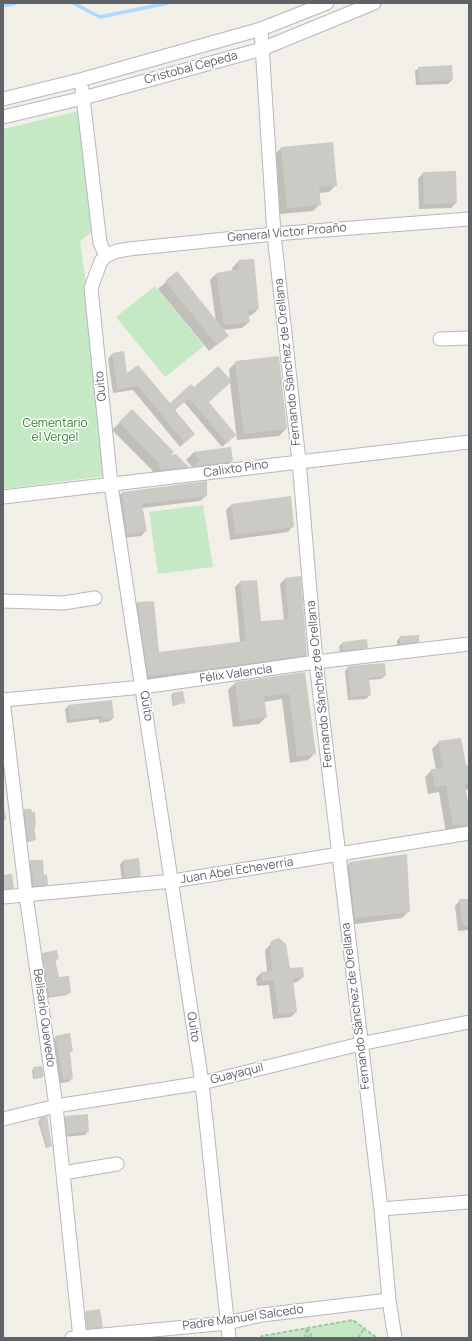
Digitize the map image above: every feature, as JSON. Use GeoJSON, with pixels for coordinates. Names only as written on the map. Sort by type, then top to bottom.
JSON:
{"type":"FeatureCollection","features":[{"type":"Feature","properties":{"kind":"street","name":"Cristobal Cepeda"},"geometry":{"type":"LineString","coordinates":[[3,99],[80,80],[260,29],[327,3]]}},
{"type":"Feature","properties":{"kind":"street","name":"Cristobal Cepeda"},"geometry":{"type":"LineString","coordinates":[[3,117],[83,98],[262,49],[374,3]]}},
{"type":"Feature","properties":{"kind":"street","name":"Fernando Sánchez de Orellana"},"geometry":{"type":"LineString","coordinates":[[260,29],[274,234],[299,461],[316,662],[360,1044],[381,1209],[389,1300],[395,1338]]}},
{"type":"Feature","properties":{"kind":"street"},"geometry":{"type":"LineString","coordinates":[[80,80],[100,243],[106,256]]}},
{"type":"Feature","properties":{"kind":"street","name":"General Victor Proaño"},"geometry":{"type":"LineString","coordinates":[[106,256],[117,251],[144,246],[469,219]]}},
{"type":"Feature","properties":{"kind":"street","name":"Quito"},"geometry":{"type":"LineString","coordinates":[[106,256],[97,268],[91,288],[111,485],[137,662],[143,687],[173,881],[202,1083],[229,1338]]}},
{"type":"Feature","properties":{"kind":"street"},"geometry":{"type":"LineString","coordinates":[[440,339],[469,338]]}},
{"type":"Feature","properties":{"kind":"street","name":"Calixto Pino"},"geometry":{"type":"LineString","coordinates":[[3,497],[469,442]]}},
{"type":"Feature","properties":{"kind":"street"},"geometry":{"type":"LineString","coordinates":[[3,601],[63,603],[95,598]]}},
{"type":"Feature","properties":{"kind":"street","name":"Félix Valencia"},"geometry":{"type":"LineString","coordinates":[[3,700],[143,687],[316,662],[469,644]]}},
{"type":"Feature","properties":{"kind":"street","name":"Belisario Quevedo"},"geometry":{"type":"LineString","coordinates":[[3,700],[26,895],[56,1106],[77,1338]]}},
{"type":"Feature","properties":{"kind":"street","name":"Juan Abel Echeverría"},"geometry":{"type":"LineString","coordinates":[[3,897],[173,881],[469,833]]}},
{"type":"Feature","properties":{"kind":"street","name":"Guayaquil"},"geometry":{"type":"LineString","coordinates":[[3,1119],[56,1106],[202,1083],[360,1044],[469,1022]]}},
{"type":"Feature","properties":{"kind":"street"},"geometry":{"type":"LineString","coordinates":[[63,1173],[117,1164]]}},
{"type":"Feature","properties":{"kind":"street"},"geometry":{"type":"LineString","coordinates":[[381,1209],[469,1202]]}},
{"type":"Feature","properties":{"kind":"street","name":"Padre Manuel Salcedo"},"geometry":{"type":"LineString","coordinates":[[77,1338],[227,1322],[262,1315],[389,1300]]}},
{"type":"Feature","properties":{"kind":"path"},"geometry":{"type":"LineString","coordinates":[[260,1338],[262,1336],[353,1320],[377,1338]]}},
{"type":"Feature","properties":{"kind":"path"},"geometry":{"type":"LineString","coordinates":[[304,1338],[307,1328]]}},
{"type":"Feature","properties":{"kind":"path"},"geometry":{"type":"LineString","coordinates":[[307,1328],[308,1338]]}},
{"type":"Feature","properties":{"kind":"path"},"geometry":{"type":"LineString","coordinates":[[307,1328],[314,1338]]}},
{"type":"Feature","properties":{"kind":"path"},"geometry":{"type":"LineString","coordinates":[[358,1338],[365,1329]]}},
{"type":"Feature","properties":{"kind":"green space","name":"Cementario el Vergel"},"geometry":{"type":"Polygon","coordinates":[[[79,111],[93,231],[80,241],[113,475],[3,489],[3,129],[79,111]]]}},
{"type":"Feature","properties":{"kind":"green space"},"geometry":{"type":"Polygon","coordinates":[[[155,286],[204,346],[165,377],[116,317],[155,286]]]}},
{"type":"Feature","properties":{"kind":"green space"},"geometry":{"type":"Polygon","coordinates":[[[203,505],[213,567],[158,574],[149,512],[203,505]]]}},
{"type":"Feature","properties":{"kind":"green space"},"geometry":{"type":"Polygon","coordinates":[[[353,1320],[377,1338],[260,1338],[262,1336],[353,1320]]]}},
{"type":"Feature","properties":{"kind":"building"},"geometry":{"type":"Polygon","coordinates":[[[452,65],[453,80],[419,82],[418,67],[452,65]]]}},
{"type":"Feature","properties":{"kind":"building"},"geometry":{"type":"Polygon","coordinates":[[[333,142],[337,186],[319,187],[321,205],[287,208],[281,147],[333,142]]]}},
{"type":"Feature","properties":{"kind":"building"},"geometry":{"type":"Polygon","coordinates":[[[456,171],[457,203],[424,204],[423,172],[456,171]]]}},
{"type":"Feature","properties":{"kind":"building"},"geometry":{"type":"Polygon","coordinates":[[[254,259],[259,309],[248,310],[250,322],[224,325],[216,273],[239,269],[238,260],[254,259]]]}},
{"type":"Feature","properties":{"kind":"building"},"geometry":{"type":"Polygon","coordinates":[[[177,271],[229,336],[217,345],[165,281],[177,271]]]}},
{"type":"Feature","properties":{"kind":"building"},"geometry":{"type":"Polygon","coordinates":[[[124,351],[127,373],[138,365],[170,403],[191,384],[194,387],[218,366],[232,381],[209,402],[236,435],[227,443],[189,398],[175,410],[195,434],[185,443],[138,386],[117,389],[112,353],[124,351]]]}},
{"type":"Feature","properties":{"kind":"building"},"geometry":{"type":"Polygon","coordinates":[[[279,356],[287,429],[244,434],[235,361],[279,356]]]}},
{"type":"Feature","properties":{"kind":"building"},"geometry":{"type":"Polygon","coordinates":[[[132,409],[174,452],[171,455],[176,454],[189,467],[160,470],[159,463],[119,422],[132,409]]]}},
{"type":"Feature","properties":{"kind":"building"},"geometry":{"type":"Polygon","coordinates":[[[231,447],[233,461],[193,467],[200,460],[193,452],[231,447]]]}},
{"type":"Feature","properties":{"kind":"building"},"geometry":{"type":"Polygon","coordinates":[[[207,481],[207,496],[142,504],[147,531],[127,534],[122,492],[207,481]]]}},
{"type":"Feature","properties":{"kind":"building"},"geometry":{"type":"Polygon","coordinates":[[[291,496],[294,527],[236,535],[231,504],[291,496]]]}},
{"type":"Feature","properties":{"kind":"building"},"geometry":{"type":"Polygon","coordinates":[[[301,576],[307,655],[148,676],[137,602],[154,601],[159,652],[246,641],[240,581],[257,580],[261,621],[289,619],[285,578],[301,576]]]}},
{"type":"Feature","properties":{"kind":"building"},"geometry":{"type":"Polygon","coordinates":[[[419,635],[419,642],[400,644],[400,636],[419,635]]]}},
{"type":"Feature","properties":{"kind":"building"},"geometry":{"type":"Polygon","coordinates":[[[367,639],[368,648],[343,651],[342,642],[367,639]]]}},
{"type":"Feature","properties":{"kind":"building"},"geometry":{"type":"Polygon","coordinates":[[[385,663],[386,676],[369,678],[371,695],[351,697],[348,666],[385,663]]]}},
{"type":"Feature","properties":{"kind":"building"},"geometry":{"type":"Polygon","coordinates":[[[305,672],[316,754],[297,756],[289,693],[264,696],[267,717],[240,721],[235,682],[305,672]]]}},
{"type":"Feature","properties":{"kind":"building"},"geometry":{"type":"Polygon","coordinates":[[[183,691],[185,703],[174,705],[172,693],[183,691]]]}},
{"type":"Feature","properties":{"kind":"building"},"geometry":{"type":"Polygon","coordinates":[[[112,700],[114,718],[102,720],[102,716],[70,720],[68,705],[112,700]]]}},
{"type":"Feature","properties":{"kind":"building"},"geometry":{"type":"Polygon","coordinates":[[[461,738],[466,765],[469,765],[469,783],[465,784],[469,809],[469,824],[453,826],[446,785],[435,787],[431,769],[443,768],[438,741],[461,738]]]}},
{"type":"Feature","properties":{"kind":"building"},"geometry":{"type":"Polygon","coordinates":[[[24,809],[31,809],[32,812],[35,812],[36,825],[34,826],[36,840],[28,841],[24,809]]]}},
{"type":"Feature","properties":{"kind":"building"},"geometry":{"type":"Polygon","coordinates":[[[407,854],[410,912],[355,918],[349,862],[407,854]]]}},
{"type":"Feature","properties":{"kind":"building"},"geometry":{"type":"Polygon","coordinates":[[[139,858],[141,876],[125,878],[123,860],[139,858]]]}},
{"type":"Feature","properties":{"kind":"building"},"geometry":{"type":"Polygon","coordinates":[[[30,860],[43,860],[44,875],[47,874],[48,885],[34,886],[30,860]]]}},
{"type":"Feature","properties":{"kind":"building"},"geometry":{"type":"Polygon","coordinates":[[[12,874],[14,888],[3,889],[3,875],[12,874]]]}},
{"type":"Feature","properties":{"kind":"building"},"geometry":{"type":"Polygon","coordinates":[[[459,899],[469,899],[469,926],[463,926],[459,899]]]}},
{"type":"Feature","properties":{"kind":"building"},"geometry":{"type":"Polygon","coordinates":[[[279,938],[286,944],[290,968],[303,967],[304,977],[293,979],[297,1012],[278,1014],[274,980],[262,981],[261,972],[272,971],[270,943],[279,938]]]}},
{"type":"Feature","properties":{"kind":"building"},"geometry":{"type":"Polygon","coordinates":[[[57,950],[59,959],[55,960],[59,977],[69,976],[71,993],[49,996],[42,953],[57,950]]]}},
{"type":"Feature","properties":{"kind":"building"},"geometry":{"type":"Polygon","coordinates":[[[70,1033],[73,1051],[70,1052],[73,1079],[63,1080],[55,1036],[70,1033]]]}},
{"type":"Feature","properties":{"kind":"building"},"geometry":{"type":"Polygon","coordinates":[[[42,1066],[44,1076],[35,1078],[33,1067],[42,1066]]]}},
{"type":"Feature","properties":{"kind":"building"},"geometry":{"type":"Polygon","coordinates":[[[88,1114],[89,1132],[67,1134],[65,1116],[88,1114]]]}},
{"type":"Feature","properties":{"kind":"building"},"geometry":{"type":"Polygon","coordinates":[[[47,1116],[52,1146],[47,1148],[39,1118],[47,1116]]]}},
{"type":"Feature","properties":{"kind":"building"},"geometry":{"type":"Polygon","coordinates":[[[100,1309],[103,1327],[88,1328],[86,1311],[100,1309]]]}},
{"type":"Feature","properties":{"kind":"waterway"},"geometry":{"type":"LineString","coordinates":[[3,6],[16,3]]}},
{"type":"Feature","properties":{"kind":"waterway"},"geometry":{"type":"LineString","coordinates":[[73,3],[100,17],[168,3]]}}]}
